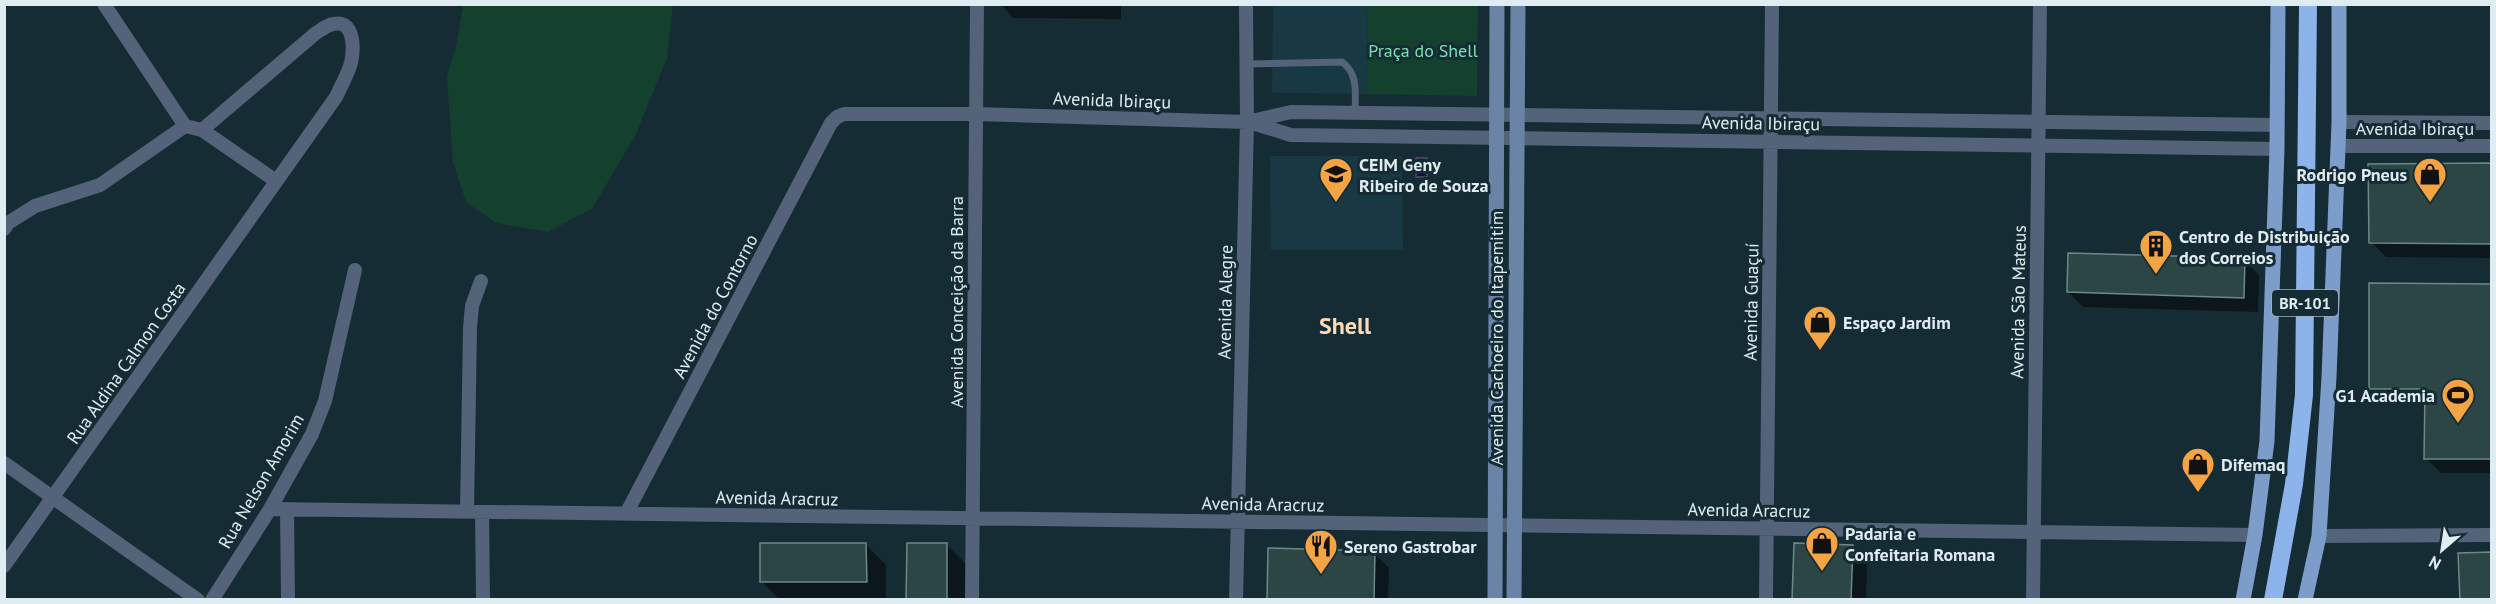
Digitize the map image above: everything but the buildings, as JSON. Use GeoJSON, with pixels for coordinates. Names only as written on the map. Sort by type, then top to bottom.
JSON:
{"type":"FeatureCollection","features":[{"type":"Feature","properties":{"kind":"highway","name":"BR-101"},"geometry":{"type":"LineString","coordinates":[[2273,600],[2294,484],[2304,395],[2308,4]]}},
{"type":"Feature","properties":{"kind":"main road"},"geometry":{"type":"LineString","coordinates":[[2243,600],[2255,535],[2267,441],[2277,149],[2278,4]]}},
{"type":"Feature","properties":{"kind":"main road"},"geometry":{"type":"LineString","coordinates":[[2306,600],[2319,536],[2329,377],[2339,122],[2339,4]]}},
{"type":"Feature","properties":{"kind":"street"},"geometry":{"type":"LineString","coordinates":[[104,4],[185,126],[202,130],[276,181]]}},
{"type":"Feature","properties":{"kind":"street","name":"Avenida Conceição da Barra"},"geometry":{"type":"LineString","coordinates":[[972,600],[977,4]]}},
{"type":"Feature","properties":{"kind":"street","name":"Avenida Alegre"},"geometry":{"type":"LineString","coordinates":[[1236,600],[1247,122],[1246,4]]}},
{"type":"Feature","properties":{"kind":"street"},"geometry":{"type":"LineString","coordinates":[[1495,600],[1497,4]]}},
{"type":"Feature","properties":{"kind":"street","name":"Avenida Cachoeiro do Itapemitim"},"geometry":{"type":"LineString","coordinates":[[1514,600],[1518,4]]}},
{"type":"Feature","properties":{"kind":"street","name":"Avenida Guaçuí"},"geometry":{"type":"LineString","coordinates":[[1766,600],[1772,4]]}},
{"type":"Feature","properties":{"kind":"street","name":"Avenida São Mateus"},"geometry":{"type":"LineString","coordinates":[[2033,600],[2040,4]]}},
{"type":"Feature","properties":{"kind":"street","name":"Rua Aldina Calmon Costa"},"geometry":{"type":"LineString","coordinates":[[4,566],[336,98],[351,63],[353,39],[349,29],[342,24],[333,24],[316,33],[202,130]]}},
{"type":"Feature","properties":{"kind":"street","name":"Avenida Ibiraçu"},"geometry":{"type":"LineString","coordinates":[[837,117],[844,114],[976,114],[1247,122],[1292,112],[2277,125]]}},
{"type":"Feature","properties":{"kind":"street","name":"Avenida do Contorno"},"geometry":{"type":"LineString","coordinates":[[626,514],[831,123],[837,117]]}},
{"type":"Feature","properties":{"kind":"street","name":"Avenida Ibiraçu"},"geometry":{"type":"LineString","coordinates":[[1247,122],[1291,135],[2277,149]]}},
{"type":"Feature","properties":{"kind":"street","name":"Avenida Ibiraçu"},"geometry":{"type":"LineString","coordinates":[[2339,122],[2492,123]]}},
{"type":"Feature","properties":{"kind":"street"},"geometry":{"type":"LineString","coordinates":[[6,223],[35,206],[100,185],[185,126]]}},
{"type":"Feature","properties":{"kind":"street","name":"Avenida Ibiraçu"},"geometry":{"type":"LineString","coordinates":[[2338,146],[2492,147]]}},
{"type":"Feature","properties":{"kind":"street","name":"Rua Nelson Amorim"},"geometry":{"type":"LineString","coordinates":[[212,600],[270,509],[312,434],[325,401],[355,270]]}},
{"type":"Feature","properties":{"kind":"street"},"geometry":{"type":"LineString","coordinates":[[467,512],[470,328],[472,306],[481,281]]}},
{"type":"Feature","properties":{"kind":"street"},"geometry":{"type":"LineString","coordinates":[[4,463],[198,600]]}},
{"type":"Feature","properties":{"kind":"street","name":"Avenida Aracruz"},"geometry":{"type":"LineString","coordinates":[[270,509],[2255,535]]}},
{"type":"Feature","properties":{"kind":"street"},"geometry":{"type":"LineString","coordinates":[[287,509],[288,600]]}},
{"type":"Feature","properties":{"kind":"street"},"geometry":{"type":"LineString","coordinates":[[482,512],[483,600]]}},
{"type":"Feature","properties":{"kind":"street"},"geometry":{"type":"LineString","coordinates":[[2319,536],[2492,535]]}},
{"type":"Feature","properties":{"kind":"lane"},"geometry":{"type":"LineString","coordinates":[[1247,64],[1342,62],[1351,68],[1354,77],[1355,113]]}},
{"type":"Feature","properties":{"kind":"shaded area"},"geometry":{"type":"Polygon","coordinates":[[[1273,5],[1368,5],[1367,94],[1272,93],[1273,5]]]}},
{"type":"Feature","properties":{"kind":"shaded area","name":"CEIM Geny Ribeiro de Souza"},"geometry":{"type":"Polygon","coordinates":[[[1270,156],[1402,156],[1403,250],[1271,250],[1270,156]]]}},
{"type":"Feature","properties":{"kind":"shaded area"},"geometry":{"type":"Polygon","coordinates":[[[1416,158],[1427,158],[1427,177],[1416,177],[1416,158]]]}},
{"type":"Feature","properties":{"kind":"green space"},"geometry":{"type":"Polygon","coordinates":[[[463,5],[673,5],[667,58],[636,134],[592,209],[548,232],[496,223],[466,202],[453,162],[447,77],[456,46],[463,5]]]}},
{"type":"Feature","properties":{"kind":"green space","name":"Praça do Shell"},"geometry":{"type":"Polygon","coordinates":[[[1368,5],[1478,5],[1477,96],[1367,94],[1368,5]]]}},
{"type":"Feature","properties":{"kind":"place","name":"CEIM Geny Ribeiro de Souza"},"geometry":{"type":"Point","coordinates":[1336,203]}},
{"type":"Feature","properties":{"kind":"place","name":"Rodrigo Pneus"},"geometry":{"type":"Point","coordinates":[2430,203]}},
{"type":"Feature","properties":{"kind":"place","name":"Centro de Distribuição dos Correios"},"geometry":{"type":"Point","coordinates":[2156,275]}},
{"type":"Feature","properties":{"kind":"place","name":"Espaço Jardim"},"geometry":{"type":"Point","coordinates":[1820,351]}},
{"type":"Feature","properties":{"kind":"place","name":"G1 Academia"},"geometry":{"type":"Point","coordinates":[2458,424]}},
{"type":"Feature","properties":{"kind":"place","name":"Difemaq"},"geometry":{"type":"Point","coordinates":[2198,493]}},
{"type":"Feature","properties":{"kind":"place","name":"Padaria e Confeitaria Romana"},"geometry":{"type":"Point","coordinates":[1822,572]}},
{"type":"Feature","properties":{"kind":"place","name":"Sereno Gastrobar"},"geometry":{"type":"Point","coordinates":[1321,575]}},
{"type":"Feature","properties":{"kind":"district","name":"Shell"},"geometry":{"type":"Point","coordinates":[1345,325]}}]}
